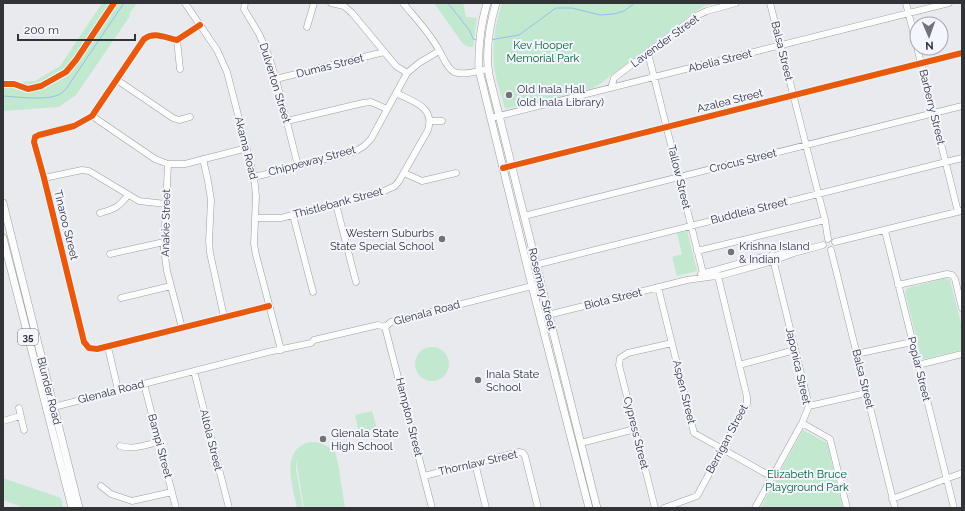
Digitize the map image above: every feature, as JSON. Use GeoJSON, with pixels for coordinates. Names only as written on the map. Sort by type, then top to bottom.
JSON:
{"type":"FeatureCollection","features":[{"type":"Feature","properties":{"kind":"main road"},"geometry":{"type":"LineString","coordinates":[[484,44],[487,3]]}},
{"type":"Feature","properties":{"kind":"main road"},"geometry":{"type":"LineString","coordinates":[[485,33],[496,3]]}},
{"type":"Feature","properties":{"kind":"main road","name":"Rosemary Street"},"geometry":{"type":"LineString","coordinates":[[484,44],[488,69],[535,265],[597,508]]}},
{"type":"Feature","properties":{"kind":"main road","name":"Rosemary Street"},"geometry":{"type":"LineString","coordinates":[[484,44],[479,70],[532,286],[589,508]]}},
{"type":"Feature","properties":{"kind":"main road","name":"Blunder Road"},"geometry":{"type":"LineString","coordinates":[[3,203],[5,230],[50,408],[72,508]]}},
{"type":"Feature","properties":{"kind":"main road","name":"Blunder Road"},"geometry":{"type":"LineString","coordinates":[[3,238],[5,254],[79,508]]}},
{"type":"Feature","properties":{"kind":"street","name":"Akama Road"},"geometry":{"type":"LineString","coordinates":[[185,3],[217,50],[227,72],[254,176],[256,196],[254,244],[268,306],[280,349]]}},
{"type":"Feature","properties":{"kind":"street","name":"Dulverton Street"},"geometry":{"type":"LineString","coordinates":[[245,3],[244,9],[264,44],[276,79],[298,166]]}},
{"type":"Feature","properties":{"kind":"street"},"geometry":{"type":"LineString","coordinates":[[307,28],[314,3]]}},
{"type":"Feature","properties":{"kind":"street"},"geometry":{"type":"LineString","coordinates":[[331,3],[344,6],[352,13],[396,66],[407,73]]}},
{"type":"Feature","properties":{"kind":"street"},"geometry":{"type":"LineString","coordinates":[[403,3],[435,42],[446,64],[455,72],[461,73],[488,69]]}},
{"type":"Feature","properties":{"kind":"street","name":"Lavender Street"},"geometry":{"type":"LineString","coordinates":[[611,88],[614,78],[696,16],[707,11],[736,3]]}},
{"type":"Feature","properties":{"kind":"street","name":"Balsa Street"},"geometry":{"type":"LineString","coordinates":[[770,3],[825,220],[828,238]]}},
{"type":"Feature","properties":{"kind":"street","name":"Barberry Street"},"geometry":{"type":"LineString","coordinates":[[906,3],[945,163],[960,211]]}},
{"type":"Feature","properties":{"kind":"street","name":"Abelia Street"},"geometry":{"type":"LineString","coordinates":[[491,118],[949,3]]}},
{"type":"Feature","properties":{"kind":"street"},"geometry":{"type":"LineString","coordinates":[[180,69],[177,40],[200,25]]}},
{"type":"Feature","properties":{"kind":"street","name":"Tinaroo Street"},"geometry":{"type":"LineString","coordinates":[[177,40],[158,34],[148,36],[144,39],[92,116],[74,126],[35,137],[34,142],[84,342],[86,346],[93,350],[268,306]]}},
{"type":"Feature","properties":{"kind":"street","name":"Chippeway Street"},"geometry":{"type":"LineString","coordinates":[[254,176],[356,152],[371,139],[407,73],[419,63],[440,51]]}},
{"type":"Feature","properties":{"kind":"street","name":"Dumas Street"},"geometry":{"type":"LineString","coordinates":[[276,79],[384,52]]}},
{"type":"Feature","properties":{"kind":"street","name":"Tallow Street"},"geometry":{"type":"LineString","coordinates":[[648,53],[678,177],[704,275]]}},
{"type":"Feature","properties":{"kind":"street","name":"Azalea Street"},"geometry":{"type":"LineString","coordinates":[[503,168],[962,53]]}},
{"type":"Feature","properties":{"kind":"street"},"geometry":{"type":"LineString","coordinates":[[618,75],[619,86]]}},
{"type":"Feature","properties":{"kind":"street"},"geometry":{"type":"LineString","coordinates":[[117,80],[173,118],[179,120],[190,117]]}},
{"type":"Feature","properties":{"kind":"street"},"geometry":{"type":"LineString","coordinates":[[396,93],[424,108],[428,112],[430,121],[442,121]]}},
{"type":"Feature","properties":{"kind":"street"},"geometry":{"type":"LineString","coordinates":[[287,121],[371,102],[387,109]]}},
{"type":"Feature","properties":{"kind":"street","name":"Crocus Street"},"geometry":{"type":"LineString","coordinates":[[524,216],[962,106]]}},
{"type":"Feature","properties":{"kind":"street"},"geometry":{"type":"LineString","coordinates":[[92,116],[155,159],[168,164],[184,164],[247,148]]}},
{"type":"Feature","properties":{"kind":"street","name":"Thistlebank Street"},"geometry":{"type":"LineString","coordinates":[[255,218],[274,219],[293,215],[390,189],[399,181],[404,173],[428,130],[430,121]]}},
{"type":"Feature","properties":{"kind":"street","name":"Buddleia Street"},"geometry":{"type":"LineString","coordinates":[[535,265],[962,158]]}},
{"type":"Feature","properties":{"kind":"street"},"geometry":{"type":"LineString","coordinates":[[203,159],[211,200],[210,253],[224,317]]}},
{"type":"Feature","properties":{"kind":"street","name":"Anakie Street"},"geometry":{"type":"LineString","coordinates":[[168,164],[164,242],[166,265],[182,328]]}},
{"type":"Feature","properties":{"kind":"street"},"geometry":{"type":"LineString","coordinates":[[44,178],[82,170],[89,171],[139,201],[166,204]]}},
{"type":"Feature","properties":{"kind":"street"},"geometry":{"type":"LineString","coordinates":[[404,173],[422,181],[456,173]]}},
{"type":"Feature","properties":{"kind":"street"},"geometry":{"type":"LineString","coordinates":[[100,213],[115,208],[123,202],[128,195]]}},
{"type":"Feature","properties":{"kind":"street"},"geometry":{"type":"LineString","coordinates":[[336,204],[356,282]]}},
{"type":"Feature","properties":{"kind":"street"},"geometry":{"type":"LineString","coordinates":[[835,242],[835,246],[831,250],[826,249],[823,246],[825,240],[828,238],[835,242],[885,231],[960,211]]}},
{"type":"Feature","properties":{"kind":"street"},"geometry":{"type":"LineString","coordinates":[[293,215],[313,292]]}},
{"type":"Feature","properties":{"kind":"street"},"geometry":{"type":"LineString","coordinates":[[697,251],[825,220]]}},
{"type":"Feature","properties":{"kind":"street","name":"Poplar Street"},"geometry":{"type":"LineString","coordinates":[[885,231],[954,508]]}},
{"type":"Feature","properties":{"kind":"street"},"geometry":{"type":"LineString","coordinates":[[110,254],[164,242]]}},
{"type":"Feature","properties":{"kind":"street","name":"Biota Street"},"geometry":{"type":"LineString","coordinates":[[540,317],[823,246]]}},
{"type":"Feature","properties":{"kind":"street","name":"Balsa Street"},"geometry":{"type":"LineString","coordinates":[[831,250],[895,508]]}},
{"type":"Feature","properties":{"kind":"street","name":"Biota Street"},"geometry":{"type":"LineString","coordinates":[[704,275],[718,276],[772,258]]}},
{"type":"Feature","properties":{"kind":"street","name":"Japonica Street"},"geometry":{"type":"LineString","coordinates":[[755,508],[809,410],[772,258]]}},
{"type":"Feature","properties":{"kind":"street"},"geometry":{"type":"LineString","coordinates":[[898,285],[947,274],[952,275],[955,279],[962,308]]}},
{"type":"Feature","properties":{"kind":"street","name":"Berrigan Street"},"geometry":{"type":"LineString","coordinates":[[664,508],[697,496],[748,400],[718,276]]}},
{"type":"Feature","properties":{"kind":"street","name":"Glenala Road"},"geometry":{"type":"LineString","coordinates":[[50,408],[280,349],[310,339],[314,340],[378,325],[385,327],[391,322],[540,284]]}},
{"type":"Feature","properties":{"kind":"street"},"geometry":{"type":"LineString","coordinates":[[121,298],[171,286]]}},
{"type":"Feature","properties":{"kind":"street","name":"Aspen Street"},"geometry":{"type":"LineString","coordinates":[[658,287],[694,433],[772,477]]}},
{"type":"Feature","properties":{"kind":"street","name":"Hampton Street"},"geometry":{"type":"LineString","coordinates":[[385,327],[432,508]]}},
{"type":"Feature","properties":{"kind":"street"},"geometry":{"type":"LineString","coordinates":[[856,354],[912,342]]}},
{"type":"Feature","properties":{"kind":"street","name":"Cypress Street"},"geometry":{"type":"LineString","coordinates":[[655,508],[619,366],[620,358],[628,353],[672,343]]}},
{"type":"Feature","properties":{"kind":"street"},"geometry":{"type":"LineString","coordinates":[[108,347],[118,390]]}},
{"type":"Feature","properties":{"kind":"street"},"geometry":{"type":"LineString","coordinates":[[739,365],[795,350]]}},
{"type":"Feature","properties":{"kind":"street"},"geometry":{"type":"LineString","coordinates":[[918,366],[962,354]]}},
{"type":"Feature","properties":{"kind":"street","name":"Altola Street"},"geometry":{"type":"LineString","coordinates":[[194,371],[229,508]]}},
{"type":"Feature","properties":{"kind":"street","name":"Bampi Street"},"geometry":{"type":"LineString","coordinates":[[144,384],[176,508]]}},
{"type":"Feature","properties":{"kind":"street"},"geometry":{"type":"LineString","coordinates":[[809,406],[866,393]]}},
{"type":"Feature","properties":{"kind":"street"},"geometry":{"type":"LineString","coordinates":[[19,408],[24,430]]}},
{"type":"Feature","properties":{"kind":"street"},"geometry":{"type":"LineString","coordinates":[[3,421],[20,416]]}},
{"type":"Feature","properties":{"kind":"street"},"geometry":{"type":"LineString","coordinates":[[802,423],[830,439],[847,508]]}},
{"type":"Feature","properties":{"kind":"street"},"geometry":{"type":"LineString","coordinates":[[581,443],[635,429]]}},
{"type":"Feature","properties":{"kind":"street"},"geometry":{"type":"LineString","coordinates":[[120,446],[134,448],[159,442]]}},
{"type":"Feature","properties":{"kind":"street","name":"Thornlaw Street"},"geometry":{"type":"LineString","coordinates":[[424,476],[519,452],[523,453],[538,508]]}},
{"type":"Feature","properties":{"kind":"street"},"geometry":{"type":"LineString","coordinates":[[475,463],[486,508]]}},
{"type":"Feature","properties":{"kind":"street"},"geometry":{"type":"LineString","coordinates":[[892,498],[962,473]]}},
{"type":"Feature","properties":{"kind":"street"},"geometry":{"type":"LineString","coordinates":[[101,486],[111,494],[132,501],[172,492]]}},
{"type":"Feature","properties":{"kind":"green space"},"geometry":{"type":"Polygon","coordinates":[[[102,3],[137,3],[129,14],[130,16],[76,95],[59,107],[3,111],[3,83],[35,81],[60,66],[102,3]]]}},
{"type":"Feature","properties":{"kind":"green space"},"geometry":{"type":"Polygon","coordinates":[[[434,3],[463,3],[466,17],[477,18],[473,47],[463,44],[434,3]]]}},
{"type":"Feature","properties":{"kind":"green space","name":"Kev Hooper Memorial Park"},"geometry":{"type":"Polygon","coordinates":[[[502,3],[719,3],[704,6],[696,11],[593,88],[505,109],[496,77],[493,55],[497,20],[502,3]]]}},
{"type":"Feature","properties":{"kind":"green space"},"geometry":{"type":"Polygon","coordinates":[[[687,231],[697,271],[677,276],[672,257],[682,254],[677,233],[687,231]]]}},
{"type":"Feature","properties":{"kind":"green space"},"geometry":{"type":"Polygon","coordinates":[[[946,278],[950,280],[962,327],[962,350],[924,359],[921,357],[905,292],[907,288],[946,278]]]}},
{"type":"Feature","properties":{"kind":"green space"},"geometry":{"type":"Polygon","coordinates":[[[429,347],[435,347],[439,348],[446,354],[449,364],[448,371],[442,378],[435,381],[429,381],[425,380],[418,374],[415,367],[415,361],[416,357],[422,350],[429,347]]]}},
{"type":"Feature","properties":{"kind":"green space"},"geometry":{"type":"Polygon","coordinates":[[[372,411],[377,429],[359,433],[355,415],[372,411]]]}},
{"type":"Feature","properties":{"kind":"green space","name":"Elizabeth Bruce Playground Park"},"geometry":{"type":"Polygon","coordinates":[[[803,430],[827,443],[843,508],[760,508],[803,430]]]}},
{"type":"Feature","properties":{"kind":"green space"},"geometry":{"type":"Polygon","coordinates":[[[310,442],[321,443],[331,449],[334,448],[338,463],[345,508],[304,508],[296,460],[296,469],[303,508],[297,508],[291,480],[291,461],[294,453],[300,446],[310,442]]]}},
{"type":"Feature","properties":{"kind":"green space"},"geometry":{"type":"Polygon","coordinates":[[[3,478],[61,498],[63,508],[24,508],[3,500],[3,478]]]}},
{"type":"Feature","properties":{"kind":"waterway"},"geometry":{"type":"LineString","coordinates":[[3,96],[44,98],[57,96],[61,93],[66,89],[124,3]]}},
{"type":"Feature","properties":{"kind":"waterway"},"geometry":{"type":"LineString","coordinates":[[448,3],[470,31],[473,39],[477,40]]}},
{"type":"Feature","properties":{"kind":"waterway"},"geometry":{"type":"LineString","coordinates":[[490,40],[519,35],[556,8],[572,8],[600,15],[614,14],[624,11],[635,3]]}},
{"type":"Feature","properties":{"kind":"cycle path"},"geometry":{"type":"LineString","coordinates":[[3,84],[14,84],[28,89],[41,86],[66,72],[76,60],[114,3]]}},
{"type":"Feature","properties":{"kind":"cycle path"},"geometry":{"type":"LineString","coordinates":[[200,25],[177,40],[156,35],[144,39],[92,116],[74,126],[39,135],[35,137],[34,142],[84,342],[89,348],[97,349],[269,306]]}},
{"type":"Feature","properties":{"kind":"cycle path"},"geometry":{"type":"LineString","coordinates":[[503,168],[962,53]]}},
{"type":"Feature","properties":{"kind":"place","name":"Old Inala Hall (old Inala Library)"},"geometry":{"type":"Point","coordinates":[509,95]}},
{"type":"Feature","properties":{"kind":"place","name":"Western Suburbs State Special School"},"geometry":{"type":"Point","coordinates":[442,239]}},
{"type":"Feature","properties":{"kind":"place","name":"Krishna Island & Indian"},"geometry":{"type":"Point","coordinates":[731,252]}},
{"type":"Feature","properties":{"kind":"place","name":"Inala State School"},"geometry":{"type":"Point","coordinates":[478,380]}},
{"type":"Feature","properties":{"kind":"place","name":"Glenala State High School"},"geometry":{"type":"Point","coordinates":[323,439]}}]}
